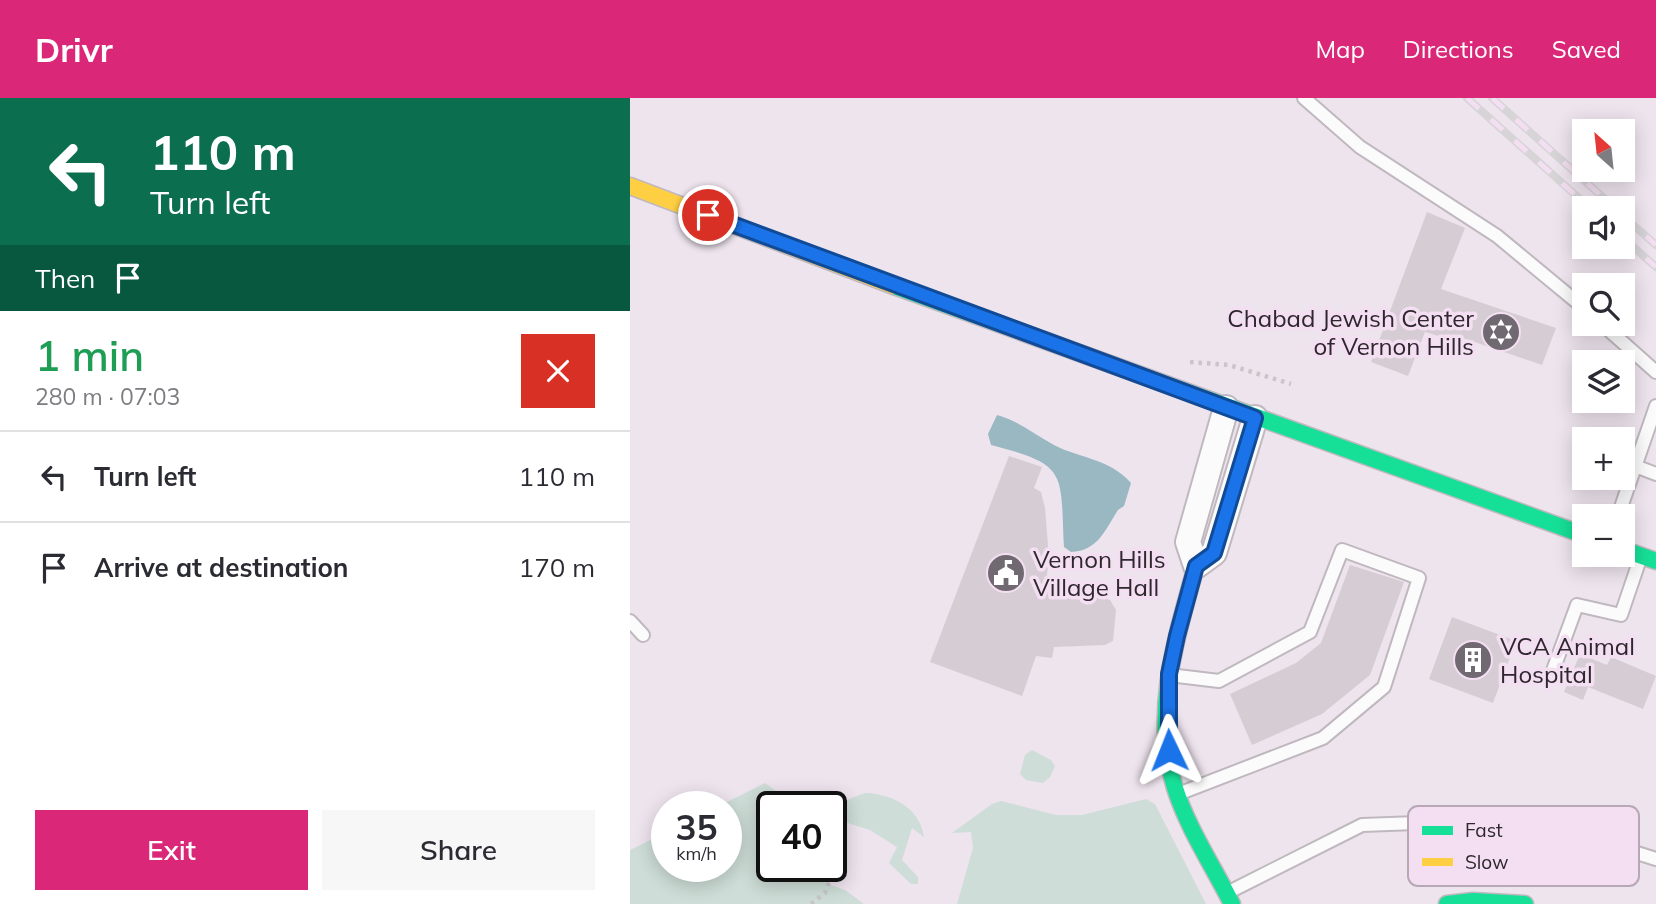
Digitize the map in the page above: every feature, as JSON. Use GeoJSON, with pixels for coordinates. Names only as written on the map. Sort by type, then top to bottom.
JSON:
{"type":"FeatureCollection","features":[{"type":"Feature","properties":{"kind":"main road"},"geometry":{"type":"LineString","coordinates":[[630,186],[1226,408],[1572,531]]}},
{"type":"Feature","properties":{"kind":"main road"},"geometry":{"type":"LineString","coordinates":[[1196,566],[1169,674],[1167,730],[1171,771],[1178,794],[1229,899]]}},
{"type":"Feature","properties":{"kind":"main road"},"geometry":{"type":"LineString","coordinates":[[1447,904],[1473,901],[1525,904]]}},
{"type":"Feature","properties":{"kind":"street"},"geometry":{"type":"LineString","coordinates":[[1226,408],[1188,542],[1196,566],[1214,553],[1255,418]]}},
{"type":"Feature","properties":{"kind":"lane"},"geometry":{"type":"LineString","coordinates":[[1304,98],[1360,147],[1497,236],[1572,298]]}},
{"type":"Feature","properties":{"kind":"lane"},"geometry":{"type":"LineString","coordinates":[[1616,336],[1656,372]]}},
{"type":"Feature","properties":{"kind":"lane"},"geometry":{"type":"LineString","coordinates":[[1656,406],[1635,466],[1656,474]]}},
{"type":"Feature","properties":{"kind":"lane"},"geometry":{"type":"LineString","coordinates":[[1169,674],[1219,681],[1310,632],[1342,550],[1419,578],[1384,687],[1323,738],[1178,794]]}},
{"type":"Feature","properties":{"kind":"lane"},"geometry":{"type":"LineString","coordinates":[[1552,673],[1577,605],[1621,615],[1649,558]]}},
{"type":"Feature","properties":{"kind":"lane"},"geometry":{"type":"LineString","coordinates":[[630,621],[643,635]]}},
{"type":"Feature","properties":{"kind":"lane"},"geometry":{"type":"LineString","coordinates":[[1229,899],[1362,825],[1408,823]]}},
{"type":"Feature","properties":{"kind":"lane"},"geometry":{"type":"LineString","coordinates":[[1639,854],[1656,859]]}},
{"type":"Feature","properties":{"kind":"path"},"geometry":{"type":"LineString","coordinates":[[811,904],[825,893],[829,882]]}},
{"type":"Feature","properties":{"kind":"shaded area"},"geometry":{"type":"Polygon","coordinates":[[[1032,750],[1051,760],[1055,766],[1050,777],[1043,783],[1026,780],[1020,774],[1025,755],[1032,750]]]}},
{"type":"Feature","properties":{"kind":"shaded area"},"geometry":{"type":"Polygon","coordinates":[[[765,783],[776,791],[756,791],[756,882],[825,882],[845,890],[864,904],[630,904],[630,850],[651,840],[651,882],[742,882],[742,794],[765,783]]]}},
{"type":"Feature","properties":{"kind":"shaded area"},"geometry":{"type":"Polygon","coordinates":[[[865,793],[885,796],[904,804],[917,818],[924,837],[912,828],[902,860],[918,877],[918,884],[911,884],[889,863],[897,847],[870,830],[847,823],[849,799],[865,793]]]}},
{"type":"Feature","properties":{"kind":"shaded area"},"geometry":{"type":"Polygon","coordinates":[[[1146,799],[1155,804],[1206,904],[957,904],[973,848],[971,832],[952,833],[992,804],[1001,801],[1056,815],[1082,815],[1146,799]]]}},
{"type":"Feature","properties":{"kind":"water"},"geometry":{"type":"Polygon","coordinates":[[[997,415],[1019,424],[1064,450],[1113,468],[1131,483],[1124,506],[1118,510],[1094,544],[1071,552],[1064,547],[1062,502],[1055,475],[1035,459],[991,445],[988,434],[997,415]]]}},
{"type":"Feature","properties":{"kind":"building"},"geometry":{"type":"Polygon","coordinates":[[[1427,212],[1465,228],[1441,289],[1556,328],[1542,365],[1454,335],[1452,340],[1425,332],[1408,376],[1371,362],[1427,212]]]}},
{"type":"Feature","properties":{"kind":"building","name":"Vernon Hills Village Hall"},"geometry":{"type":"Polygon","coordinates":[[[1009,456],[1042,467],[1034,488],[1041,492],[1045,508],[1049,558],[1046,582],[1110,600],[1116,610],[1113,641],[1105,645],[1054,647],[1052,658],[1036,656],[1022,696],[930,662],[1009,456]]]}},
{"type":"Feature","properties":{"kind":"building"},"geometry":{"type":"Polygon","coordinates":[[[1350,565],[1404,582],[1370,675],[1322,714],[1252,745],[1230,694],[1296,663],[1321,643],[1350,565]]]}},
{"type":"Feature","properties":{"kind":"building","name":"VCA Animal Hospital"},"geometry":{"type":"Polygon","coordinates":[[[1452,617],[1516,641],[1493,703],[1429,679],[1452,617]]]}},
{"type":"Feature","properties":{"kind":"building"},"geometry":{"type":"Polygon","coordinates":[[[1580,654],[1607,665],[1611,657],[1656,676],[1643,709],[1588,687],[1583,700],[1564,692],[1580,654]]]}},
{"type":"Feature","properties":{"kind":"railway"},"geometry":{"type":"LineString","coordinates":[[1467,98],[1577,196]]}},
{"type":"Feature","properties":{"kind":"railway"},"geometry":{"type":"LineString","coordinates":[[1492,98],[1602,196]]}},
{"type":"Feature","properties":{"kind":"railway"},"geometry":{"type":"LineString","coordinates":[[1635,226],[1656,245]]}},
{"type":"Feature","properties":{"kind":"railway"},"geometry":{"type":"LineString","coordinates":[[1635,248],[1656,267]]}},
{"type":"Feature","properties":{"kind":"traffic: fast"},"geometry":{"type":"LineString","coordinates":[[894,286],[1572,531]]}},
{"type":"Feature","properties":{"kind":"traffic: fast"},"geometry":{"type":"LineString","coordinates":[[1635,554],[1656,561]]}},
{"type":"Feature","properties":{"kind":"traffic: fast"},"geometry":{"type":"LineString","coordinates":[[1196,566],[1169,676],[1166,704],[1168,760],[1187,818],[1232,904]]}},
{"type":"Feature","properties":{"kind":"traffic: fast"},"geometry":{"type":"LineString","coordinates":[[1447,904],[1473,901],[1525,904]]}},
{"type":"Feature","properties":{"kind":"traffic: slow"},"geometry":{"type":"LineString","coordinates":[[630,186],[894,286]]}},
{"type":"Feature","properties":{"kind":"place","name":"Chabad Jewish Center of Vernon Hills"},"geometry":{"type":"Point","coordinates":[1501,332]}},
{"type":"Feature","properties":{"kind":"place","name":"Vernon Hills Village Hall"},"geometry":{"type":"Point","coordinates":[1006,573]}},
{"type":"Feature","properties":{"kind":"place","name":"VCA Animal Hospital"},"geometry":{"type":"Point","coordinates":[1473,660]}},
{"type":"Feature","properties":{"kind":"route"},"geometry":{"type":"LineString","coordinates":[[708,215],[1057,347],[1255,418],[1214,553],[1196,566],[1177,636],[1169,674],[1169,750]]}}]}
